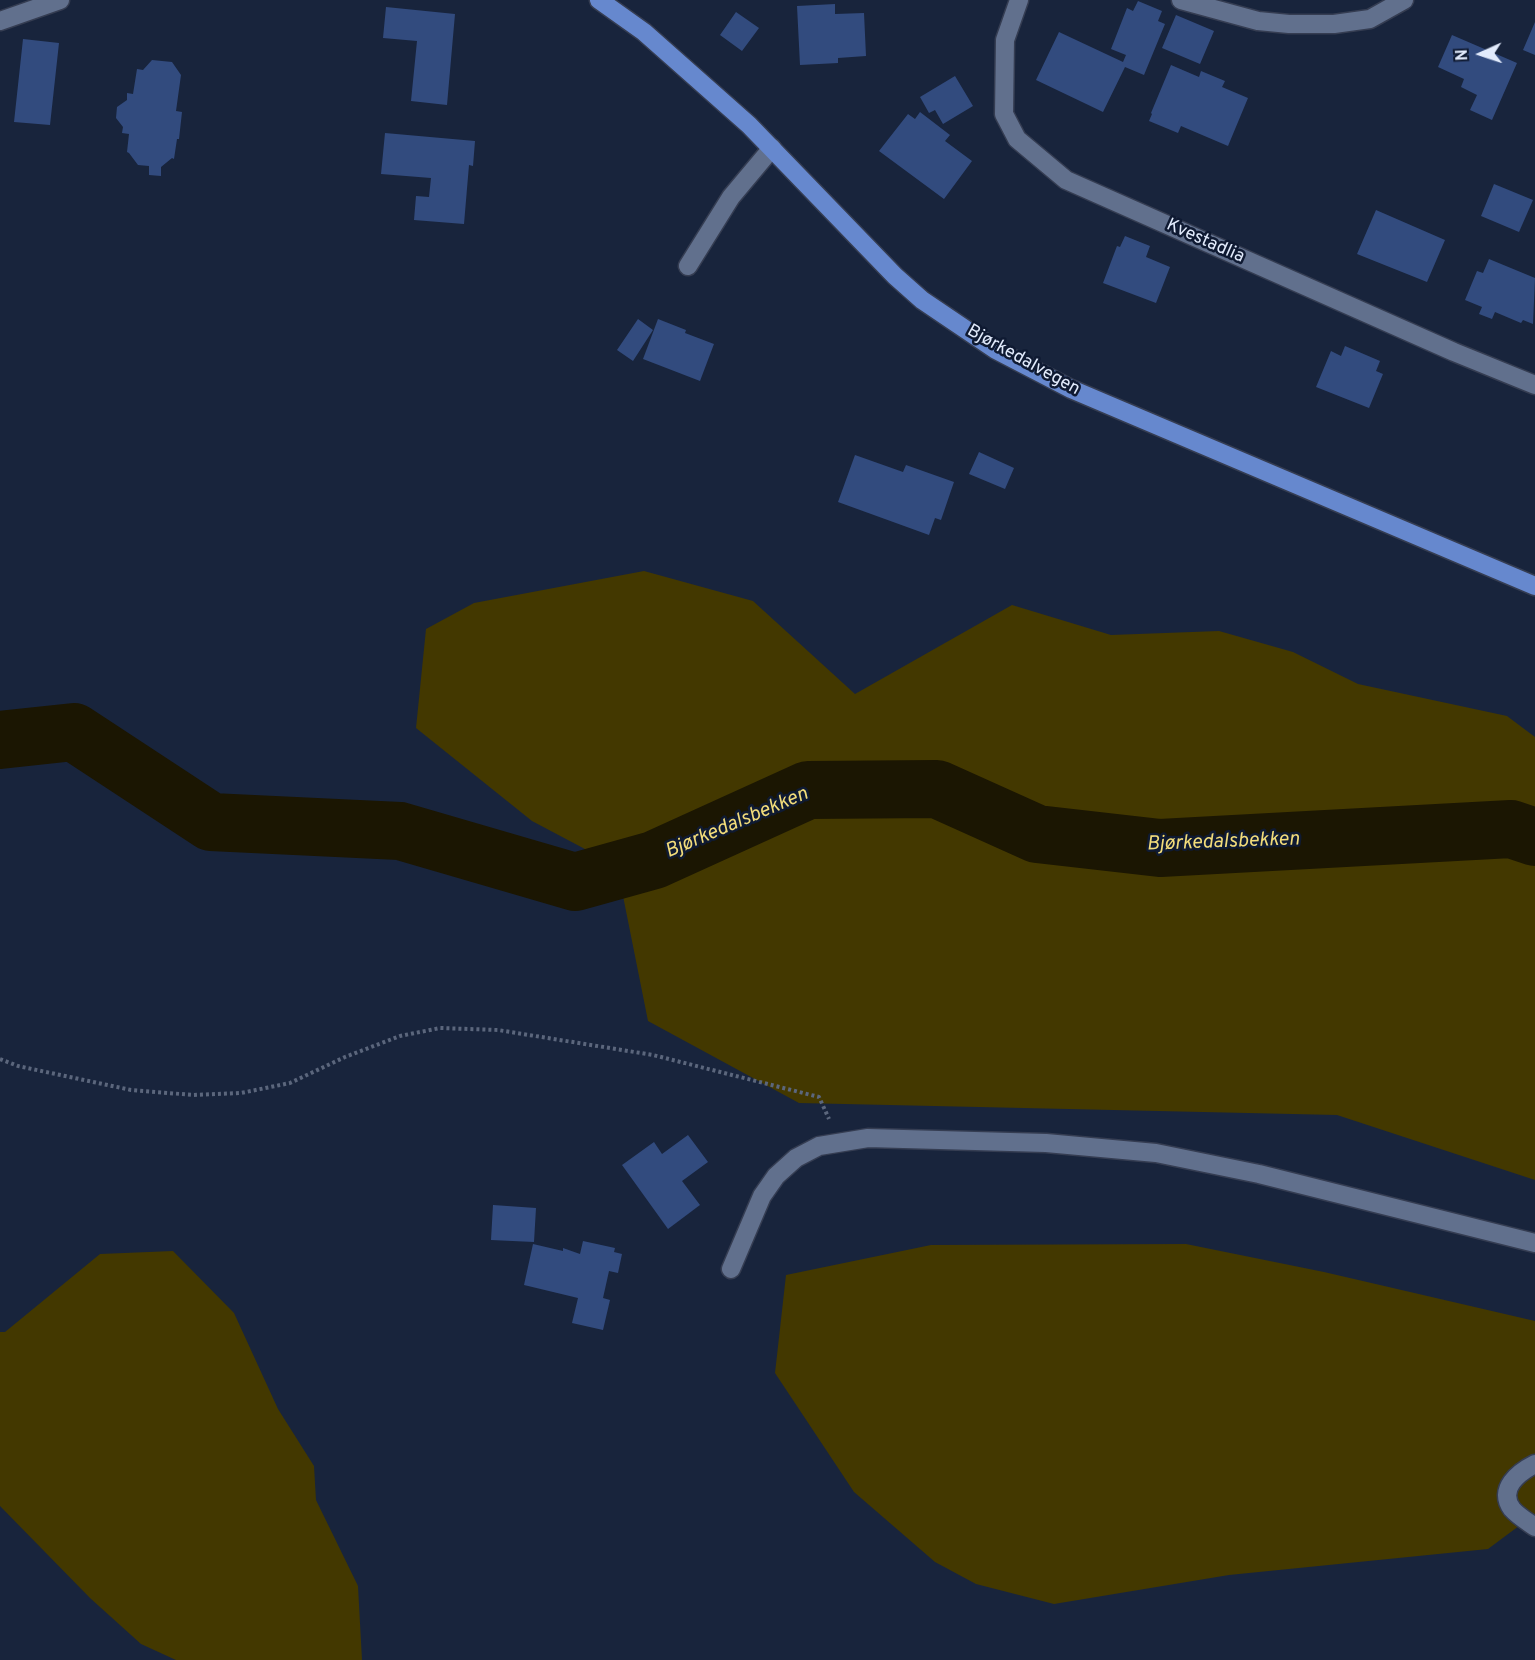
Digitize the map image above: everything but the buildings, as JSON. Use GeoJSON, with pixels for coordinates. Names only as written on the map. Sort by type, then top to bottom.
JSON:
{"type":"FeatureCollection","features":[{"type":"Feature","properties":{"kind":"main road","name":"Bjørkedalvegen"},"geometry":{"type":"LineString","coordinates":[[599,0],[644,32],[701,80],[772,148],[860,242],[922,300],[996,350],[1071,389],[1535,586]]}},
{"type":"Feature","properties":{"kind":"street"},"geometry":{"type":"LineString","coordinates":[[0,21],[60,0]]}},
{"type":"Feature","properties":{"kind":"street","name":"Kvestadlia"},"geometry":{"type":"LineString","coordinates":[[1019,0],[1005,40],[1004,114],[1017,139],[1066,180],[1454,352],[1535,385]]}},
{"type":"Feature","properties":{"kind":"street"},"geometry":{"type":"LineString","coordinates":[[1181,0],[1258,21],[1289,24],[1346,24],[1370,19],[1404,0]]}},
{"type":"Feature","properties":{"kind":"street"},"geometry":{"type":"LineString","coordinates":[[688,266],[731,197],[772,148]]}},
{"type":"Feature","properties":{"kind":"street"},"geometry":{"type":"LineString","coordinates":[[731,1269],[762,1196],[776,1176],[796,1158],[819,1146],[868,1138],[1034,1143],[1155,1153],[1259,1174],[1535,1243]]}},
{"type":"Feature","properties":{"kind":"street"},"geometry":{"type":"LineString","coordinates":[[1535,1464],[1521,1471],[1514,1478],[1509,1486],[1508,1496],[1513,1511],[1535,1527]]}},
{"type":"Feature","properties":{"kind":"path"},"geometry":{"type":"LineString","coordinates":[[0,1059],[18,1066],[131,1090],[193,1095],[241,1093],[290,1083],[345,1057],[400,1036],[440,1028],[498,1030],[653,1055],[819,1096],[840,1143]]}},
{"type":"Feature","properties":{"kind":"shaded area"},"geometry":{"type":"Polygon","coordinates":[[[644,571],[753,601],[855,694],[1012,605],[1111,635],[1219,631],[1293,652],[1358,684],[1507,716],[1535,737],[1535,1180],[1337,1115],[799,1103],[648,1021],[617,866],[532,821],[416,728],[426,629],[474,603],[644,571]]]}},
{"type":"Feature","properties":{"kind":"shaded area"},"geometry":{"type":"Polygon","coordinates":[[[1186,1244],[1324,1272],[1535,1321],[1535,1514],[1488,1549],[1229,1575],[1054,1604],[976,1584],[935,1562],[854,1492],[775,1373],[786,1275],[931,1245],[1186,1244]]]}},
{"type":"Feature","properties":{"kind":"shaded area"},"geometry":{"type":"Polygon","coordinates":[[[173,1251],[234,1313],[278,1409],[314,1466],[316,1500],[358,1586],[362,1660],[176,1660],[141,1644],[90,1598],[0,1506],[0,1332],[5,1332],[100,1254],[173,1251]]]}},
{"type":"Feature","properties":{"kind":"waterway","name":"Bjørkedalsbekken"},"geometry":{"type":"LineString","coordinates":[[0,740],[74,732],[211,822],[400,831],[575,882],[654,860],[808,790],[937,789],[1037,834],[1160,848],[1511,829],[1535,837]]}}]}
